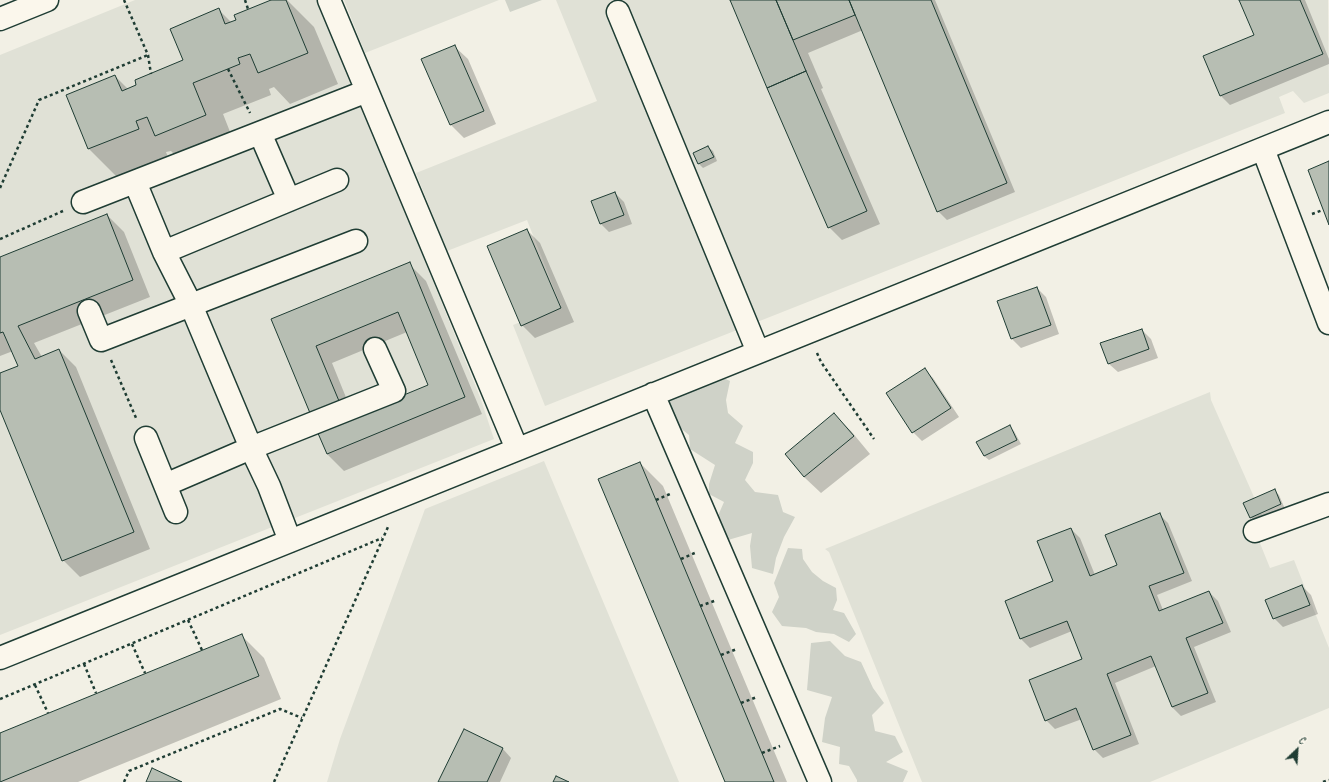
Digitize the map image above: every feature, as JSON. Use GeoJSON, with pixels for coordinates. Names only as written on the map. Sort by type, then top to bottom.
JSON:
{"type":"FeatureCollection","features":[{"type":"Feature","properties":{"kind":"street"},"geometry":{"type":"LineString","coordinates":[[0,19],[47,0]]}},
{"type":"Feature","properties":{"kind":"street"},"geometry":{"type":"LineString","coordinates":[[329,0],[517,449]]}},
{"type":"Feature","properties":{"kind":"street"},"geometry":{"type":"LineString","coordinates":[[618,12],[758,352]]}},
{"type":"Feature","properties":{"kind":"street"},"geometry":{"type":"LineString","coordinates":[[83,202],[367,91]]}},
{"type":"Feature","properties":{"kind":"street"},"geometry":{"type":"LineString","coordinates":[[0,658],[1329,122]]}},
{"type":"Feature","properties":{"kind":"street"},"geometry":{"type":"LineString","coordinates":[[260,133],[289,200]]}},
{"type":"Feature","properties":{"kind":"street"},"geometry":{"type":"LineString","coordinates":[[1263,149],[1329,323]]}},
{"type":"Feature","properties":{"kind":"street"},"geometry":{"type":"LineString","coordinates":[[164,252],[337,180]]}},
{"type":"Feature","properties":{"kind":"street"},"geometry":{"type":"LineString","coordinates":[[135,182],[164,252],[191,305],[251,448],[269,486],[290,541]]}},
{"type":"Feature","properties":{"kind":"street"},"geometry":{"type":"LineString","coordinates":[[89,311],[102,340],[356,242]]}},
{"type":"Feature","properties":{"kind":"street"},"geometry":{"type":"LineString","coordinates":[[165,485],[251,448],[394,391],[375,349]]}},
{"type":"Feature","properties":{"kind":"street"},"geometry":{"type":"LineString","coordinates":[[654,394],[820,782]]}},
{"type":"Feature","properties":{"kind":"street"},"geometry":{"type":"LineString","coordinates":[[146,438],[176,512]]}},
{"type":"Feature","properties":{"kind":"street"},"geometry":{"type":"LineString","coordinates":[[1255,532],[1329,504]]}},
{"type":"Feature","properties":{"kind":"path"},"geometry":{"type":"LineString","coordinates":[[124,0],[148,55],[151,74]]}},
{"type":"Feature","properties":{"kind":"path"},"geometry":{"type":"LineString","coordinates":[[245,0],[248,10]]}},
{"type":"Feature","properties":{"kind":"path"},"geometry":{"type":"LineString","coordinates":[[0,188],[39,100],[148,55]]}},
{"type":"Feature","properties":{"kind":"path"},"geometry":{"type":"LineString","coordinates":[[228,68],[260,133]]}},
{"type":"Feature","properties":{"kind":"path"},"geometry":{"type":"LineString","coordinates":[[0,239],[83,202]]}},
{"type":"Feature","properties":{"kind":"path"},"geometry":{"type":"LineString","coordinates":[[102,340],[146,438]]}},
{"type":"Feature","properties":{"kind":"path"},"geometry":{"type":"LineString","coordinates":[[821,362],[874,439]]}},
{"type":"Feature","properties":{"kind":"path"},"geometry":{"type":"LineString","coordinates":[[274,782],[382,538],[389,526]]}},
{"type":"Feature","properties":{"kind":"path"},"geometry":{"type":"LineString","coordinates":[[0,700],[382,538]]}},
{"type":"Feature","properties":{"kind":"path"},"geometry":{"type":"LineString","coordinates":[[188,620],[202,650]]}},
{"type":"Feature","properties":{"kind":"path"},"geometry":{"type":"LineString","coordinates":[[132,644],[145,673]]}},
{"type":"Feature","properties":{"kind":"path"},"geometry":{"type":"LineString","coordinates":[[84,664],[96,693]]}},
{"type":"Feature","properties":{"kind":"path"},"geometry":{"type":"LineString","coordinates":[[35,685],[48,713]]}},
{"type":"Feature","properties":{"kind":"path"},"geometry":{"type":"LineString","coordinates":[[124,782],[129,771],[280,710],[302,718]]}},
{"type":"Feature","properties":{"kind":"path"},"geometry":{"type":"LineString","coordinates":[[1323,782],[1329,780]]}},
{"type":"Feature","properties":{"kind":"shaded area"},"geometry":{"type":"Polygon","coordinates":[[[135,0],[319,0],[480,397],[494,439],[0,635],[0,55],[135,0]]]}},
{"type":"Feature","properties":{"kind":"shaded area"},"geometry":{"type":"Polygon","coordinates":[[[344,0],[499,0],[365,53],[344,0]]]}},
{"type":"Feature","properties":{"kind":"shaded area"},"geometry":{"type":"Polygon","coordinates":[[[505,0],[542,0],[510,12],[505,0]]]}},
{"type":"Feature","properties":{"kind":"shaded area"},"geometry":{"type":"Polygon","coordinates":[[[556,0],[1328,0],[1329,93],[1304,103],[1293,91],[1279,97],[1285,113],[545,406],[513,325],[561,306],[527,220],[447,251],[416,173],[597,101],[556,0]]]}},
{"type":"Feature","properties":{"kind":"shaded area"},"geometry":{"type":"Polygon","coordinates":[[[714,374],[730,381],[726,400],[728,413],[743,426],[735,443],[753,452],[753,463],[745,480],[755,492],[778,495],[783,512],[795,517],[784,537],[776,558],[773,574],[752,568],[750,546],[752,533],[728,540],[717,518],[724,502],[709,494],[709,484],[715,465],[690,449],[689,435],[674,423],[664,399],[714,374]]]}},
{"type":"Feature","properties":{"kind":"shaded area"},"geometry":{"type":"Polygon","coordinates":[[[1210,392],[1211,400],[1262,515],[1251,521],[1270,568],[1294,560],[1329,648],[1329,708],[1150,782],[922,782],[829,552],[825,549],[1210,392]]]}},
{"type":"Feature","properties":{"kind":"shaded area"},"geometry":{"type":"Polygon","coordinates":[[[544,461],[679,782],[327,782],[340,739],[425,509],[544,461]]]}},
{"type":"Feature","properties":{"kind":"shaded area"},"geometry":{"type":"Polygon","coordinates":[[[788,548],[802,549],[803,559],[812,572],[823,581],[836,588],[837,600],[833,610],[844,613],[856,634],[849,642],[834,634],[816,632],[806,628],[782,626],[772,612],[779,597],[774,583],[788,548]]]}},
{"type":"Feature","properties":{"kind":"shaded area"},"geometry":{"type":"Polygon","coordinates":[[[830,641],[845,656],[861,662],[873,688],[884,703],[872,715],[875,731],[895,736],[903,752],[886,762],[908,771],[903,782],[857,782],[849,766],[839,764],[840,747],[822,742],[825,718],[832,697],[807,690],[811,643],[830,641]]]}},
{"type":"Feature","properties":{"kind":"building"},"geometry":{"type":"Polygon","coordinates":[[[271,0],[286,0],[308,53],[258,73],[250,54],[238,58],[240,64],[193,83],[206,115],[155,136],[147,117],[136,121],[139,129],[88,149],[66,95],[115,75],[122,91],[136,85],[135,80],[183,60],[170,29],[219,8],[225,24],[236,20],[234,15],[271,0]]]}},
{"type":"Feature","properties":{"kind":"building"},"geometry":{"type":"Polygon","coordinates":[[[730,0],[776,0],[806,71],[767,88],[730,0]]]}},
{"type":"Feature","properties":{"kind":"building"},"geometry":{"type":"Polygon","coordinates":[[[776,0],[849,0],[855,15],[793,40],[776,0]]]}},
{"type":"Feature","properties":{"kind":"building"},"geometry":{"type":"Polygon","coordinates":[[[849,0],[931,0],[1007,183],[937,212],[849,0]]]}},
{"type":"Feature","properties":{"kind":"building"},"geometry":{"type":"Polygon","coordinates":[[[1239,0],[1300,0],[1323,54],[1220,96],[1203,56],[1254,35],[1239,0]]]}},
{"type":"Feature","properties":{"kind":"building"},"geometry":{"type":"Polygon","coordinates":[[[455,45],[484,111],[450,125],[421,59],[455,45]]]}},
{"type":"Feature","properties":{"kind":"building"},"geometry":{"type":"Polygon","coordinates":[[[806,71],[867,211],[828,228],[767,88],[806,71]]]}},
{"type":"Feature","properties":{"kind":"building"},"geometry":{"type":"Polygon","coordinates":[[[708,146],[714,157],[698,164],[693,153],[708,146]]]}},
{"type":"Feature","properties":{"kind":"building"},"geometry":{"type":"Polygon","coordinates":[[[1329,161],[1329,225],[1308,170],[1329,161]]]}},
{"type":"Feature","properties":{"kind":"building"},"geometry":{"type":"Polygon","coordinates":[[[615,192],[624,215],[600,224],[591,201],[615,192]]]}},
{"type":"Feature","properties":{"kind":"building"},"geometry":{"type":"Polygon","coordinates":[[[107,214],[133,280],[18,326],[35,359],[59,349],[134,532],[62,561],[0,410],[0,373],[18,366],[3,332],[0,333],[0,257],[107,214]]]}},
{"type":"Feature","properties":{"kind":"building"},"geometry":{"type":"Polygon","coordinates":[[[527,229],[561,308],[521,326],[487,246],[527,229]]]}},
{"type":"Feature","properties":{"kind":"building"},"geometry":{"type":"Polygon","coordinates":[[[410,262],[465,397],[327,454],[317,431],[428,385],[398,312],[316,346],[339,401],[310,413],[271,319],[410,262]]]}},
{"type":"Feature","properties":{"kind":"building"},"geometry":{"type":"Polygon","coordinates":[[[1037,287],[1051,325],[1011,339],[997,301],[1037,287]]]}},
{"type":"Feature","properties":{"kind":"building"},"geometry":{"type":"Polygon","coordinates":[[[1142,329],[1149,349],[1108,364],[1100,343],[1142,329]]]}},
{"type":"Feature","properties":{"kind":"building"},"geometry":{"type":"Polygon","coordinates":[[[925,368],[951,408],[912,433],[886,393],[925,368]]]}},
{"type":"Feature","properties":{"kind":"building"},"geometry":{"type":"Polygon","coordinates":[[[834,413],[854,436],[804,477],[785,454],[834,413]]]}},
{"type":"Feature","properties":{"kind":"building"},"geometry":{"type":"Polygon","coordinates":[[[1010,425],[1017,440],[984,456],[976,442],[1010,425]]]}},
{"type":"Feature","properties":{"kind":"building"},"geometry":{"type":"Polygon","coordinates":[[[640,462],[774,782],[725,782],[598,479],[640,462]]]}},
{"type":"Feature","properties":{"kind":"building"},"geometry":{"type":"Polygon","coordinates":[[[1275,489],[1281,504],[1250,518],[1243,503],[1275,489]]]}},
{"type":"Feature","properties":{"kind":"building"},"geometry":{"type":"Polygon","coordinates":[[[1160,513],[1184,573],[1149,586],[1159,611],[1209,591],[1223,623],[1186,638],[1208,693],[1172,707],[1151,656],[1107,674],[1131,735],[1093,750],[1076,708],[1045,721],[1029,680],[1082,659],[1067,621],[1020,639],[1005,601],[1053,581],[1037,541],[1071,528],[1090,576],[1117,565],[1105,535],[1160,513]]]}},
{"type":"Feature","properties":{"kind":"building"},"geometry":{"type":"Polygon","coordinates":[[[1302,585],[1310,605],[1273,619],[1265,600],[1302,585]]]}},
{"type":"Feature","properties":{"kind":"building"},"geometry":{"type":"Polygon","coordinates":[[[242,634],[259,676],[0,782],[0,733],[242,634]]]}},
{"type":"Feature","properties":{"kind":"building"},"geometry":{"type":"Polygon","coordinates":[[[464,729],[503,748],[487,782],[438,782],[464,729]]]}},
{"type":"Feature","properties":{"kind":"building"},"geometry":{"type":"Polygon","coordinates":[[[152,768],[182,782],[146,782],[152,768]]]}},
{"type":"Feature","properties":{"kind":"building"},"geometry":{"type":"Polygon","coordinates":[[[556,776],[569,782],[553,782],[556,776]]]}}]}
